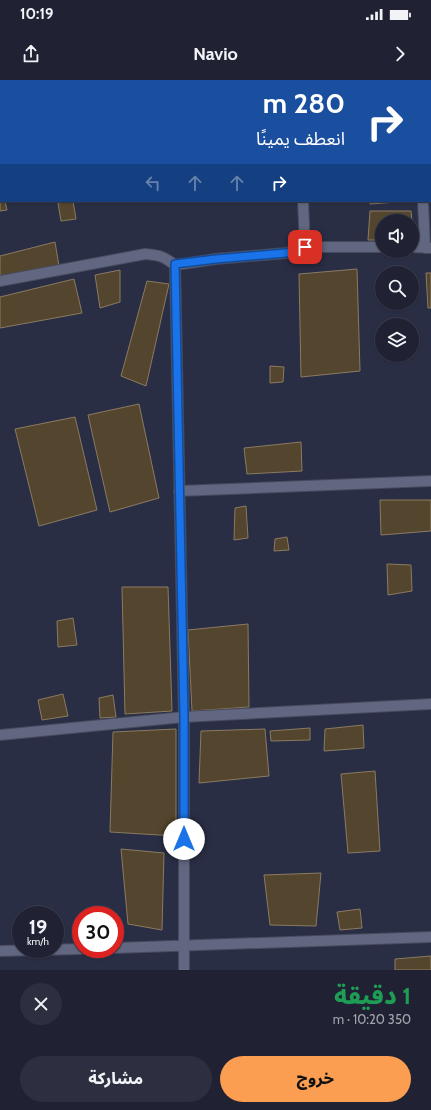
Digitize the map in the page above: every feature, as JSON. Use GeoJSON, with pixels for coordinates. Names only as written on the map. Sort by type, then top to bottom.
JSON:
{"type":"FeatureCollection","features":[{"type":"Feature","properties":{"kind":"street"},"geometry":{"type":"LineString","coordinates":[[302,202],[305,247]]}},
{"type":"Feature","properties":{"kind":"street"},"geometry":{"type":"LineString","coordinates":[[423,202],[428,248]]}},
{"type":"Feature","properties":{"kind":"street"},"geometry":{"type":"LineString","coordinates":[[0,281],[145,254],[164,257],[175,264],[286,253],[305,247],[375,247]]}},
{"type":"Feature","properties":{"kind":"street"},"geometry":{"type":"LineString","coordinates":[[175,264],[184,717],[184,970]]}},
{"type":"Feature","properties":{"kind":"street"},"geometry":{"type":"LineString","coordinates":[[179,491],[431,481]]}},
{"type":"Feature","properties":{"kind":"street"},"geometry":{"type":"LineString","coordinates":[[0,735],[184,717],[431,704]]}},
{"type":"Feature","properties":{"kind":"street"},"geometry":{"type":"LineString","coordinates":[[124,948],[431,937]]}},
{"type":"Feature","properties":{"kind":"street"},"geometry":{"type":"LineString","coordinates":[[0,951],[72,949]]}},
{"type":"Feature","properties":{"kind":"building"},"geometry":{"type":"Polygon","coordinates":[[[0,202],[5,202],[7,210],[0,211],[0,202]]]}},
{"type":"Feature","properties":{"kind":"building"},"geometry":{"type":"Polygon","coordinates":[[[73,202],[76,219],[61,221],[58,203],[73,202]]]}},
{"type":"Feature","properties":{"kind":"building"},"geometry":{"type":"Polygon","coordinates":[[[370,202],[397,202],[370,204],[370,202]]]}},
{"type":"Feature","properties":{"kind":"building"},"geometry":{"type":"Polygon","coordinates":[[[370,211],[411,211],[411,214],[375,214],[375,240],[368,240],[370,211]]]}},
{"type":"Feature","properties":{"kind":"building"},"geometry":{"type":"Polygon","coordinates":[[[55,242],[59,266],[0,276],[0,256],[55,242]]]}},
{"type":"Feature","properties":{"kind":"building"},"geometry":{"type":"Polygon","coordinates":[[[357,269],[360,371],[301,377],[299,274],[357,269]]]}},
{"type":"Feature","properties":{"kind":"building"},"geometry":{"type":"Polygon","coordinates":[[[120,270],[120,302],[100,308],[95,275],[120,270]]]}},
{"type":"Feature","properties":{"kind":"building"},"geometry":{"type":"Polygon","coordinates":[[[426,273],[431,273],[431,308],[428,308],[426,273]]]}},
{"type":"Feature","properties":{"kind":"building"},"geometry":{"type":"Polygon","coordinates":[[[74,279],[82,313],[0,328],[0,297],[74,279]]]}},
{"type":"Feature","properties":{"kind":"building"},"geometry":{"type":"Polygon","coordinates":[[[147,281],[169,284],[146,386],[121,376],[147,281]]]}},
{"type":"Feature","properties":{"kind":"building"},"geometry":{"type":"Polygon","coordinates":[[[270,366],[284,367],[283,382],[270,383],[270,366]]]}},
{"type":"Feature","properties":{"kind":"building"},"geometry":{"type":"Polygon","coordinates":[[[139,404],[159,498],[110,512],[88,415],[139,404]]]}},
{"type":"Feature","properties":{"kind":"building"},"geometry":{"type":"Polygon","coordinates":[[[75,417],[97,510],[39,526],[15,429],[75,417]]]}},
{"type":"Feature","properties":{"kind":"building"},"geometry":{"type":"Polygon","coordinates":[[[301,442],[302,471],[247,474],[244,448],[301,442]]]}},
{"type":"Feature","properties":{"kind":"building"},"geometry":{"type":"Polygon","coordinates":[[[380,500],[431,500],[431,531],[381,535],[380,500]]]}},
{"type":"Feature","properties":{"kind":"building"},"geometry":{"type":"Polygon","coordinates":[[[246,506],[248,538],[234,540],[235,508],[246,506]]]}},
{"type":"Feature","properties":{"kind":"building"},"geometry":{"type":"Polygon","coordinates":[[[287,537],[289,550],[274,551],[275,539],[287,537]]]}},
{"type":"Feature","properties":{"kind":"building"},"geometry":{"type":"Polygon","coordinates":[[[387,564],[411,565],[412,591],[388,595],[387,564]]]}},
{"type":"Feature","properties":{"kind":"building"},"geometry":{"type":"Polygon","coordinates":[[[122,587],[168,587],[172,711],[125,714],[122,587]]]}},
{"type":"Feature","properties":{"kind":"building"},"geometry":{"type":"Polygon","coordinates":[[[73,618],[77,645],[58,647],[57,621],[73,618]]]}},
{"type":"Feature","properties":{"kind":"building"},"geometry":{"type":"Polygon","coordinates":[[[248,624],[249,707],[192,711],[188,630],[248,624]]]}},
{"type":"Feature","properties":{"kind":"building"},"geometry":{"type":"Polygon","coordinates":[[[63,694],[68,716],[42,720],[38,700],[63,694]]]}},
{"type":"Feature","properties":{"kind":"building"},"geometry":{"type":"Polygon","coordinates":[[[113,695],[116,717],[100,718],[99,698],[113,695]]]}},
{"type":"Feature","properties":{"kind":"building"},"geometry":{"type":"Polygon","coordinates":[[[363,725],[364,748],[324,751],[325,729],[363,725]]]}},
{"type":"Feature","properties":{"kind":"building"},"geometry":{"type":"Polygon","coordinates":[[[310,728],[310,740],[271,741],[270,731],[310,728]]]}},
{"type":"Feature","properties":{"kind":"building"},"geometry":{"type":"Polygon","coordinates":[[[176,729],[176,836],[110,832],[113,732],[176,729]]]}},
{"type":"Feature","properties":{"kind":"building"},"geometry":{"type":"Polygon","coordinates":[[[265,729],[269,776],[199,783],[201,731],[265,729]]]}},
{"type":"Feature","properties":{"kind":"building"},"geometry":{"type":"Polygon","coordinates":[[[375,771],[380,851],[348,853],[341,774],[375,771]]]}},
{"type":"Feature","properties":{"kind":"building"},"geometry":{"type":"Polygon","coordinates":[[[121,849],[164,853],[162,930],[128,924],[121,849]]]}},
{"type":"Feature","properties":{"kind":"building"},"geometry":{"type":"Polygon","coordinates":[[[321,873],[316,926],[270,925],[264,875],[321,873]]]}},
{"type":"Feature","properties":{"kind":"building"},"geometry":{"type":"Polygon","coordinates":[[[360,909],[362,928],[340,930],[337,912],[360,909]]]}},
{"type":"Feature","properties":{"kind":"building"},"geometry":{"type":"Polygon","coordinates":[[[431,956],[431,970],[395,970],[395,959],[431,956]]]}},
{"type":"Feature","properties":{"kind":"route"},"geometry":{"type":"LineString","coordinates":[[184,839],[184,717],[175,264],[250,255],[286,253],[305,247]]}}]}
